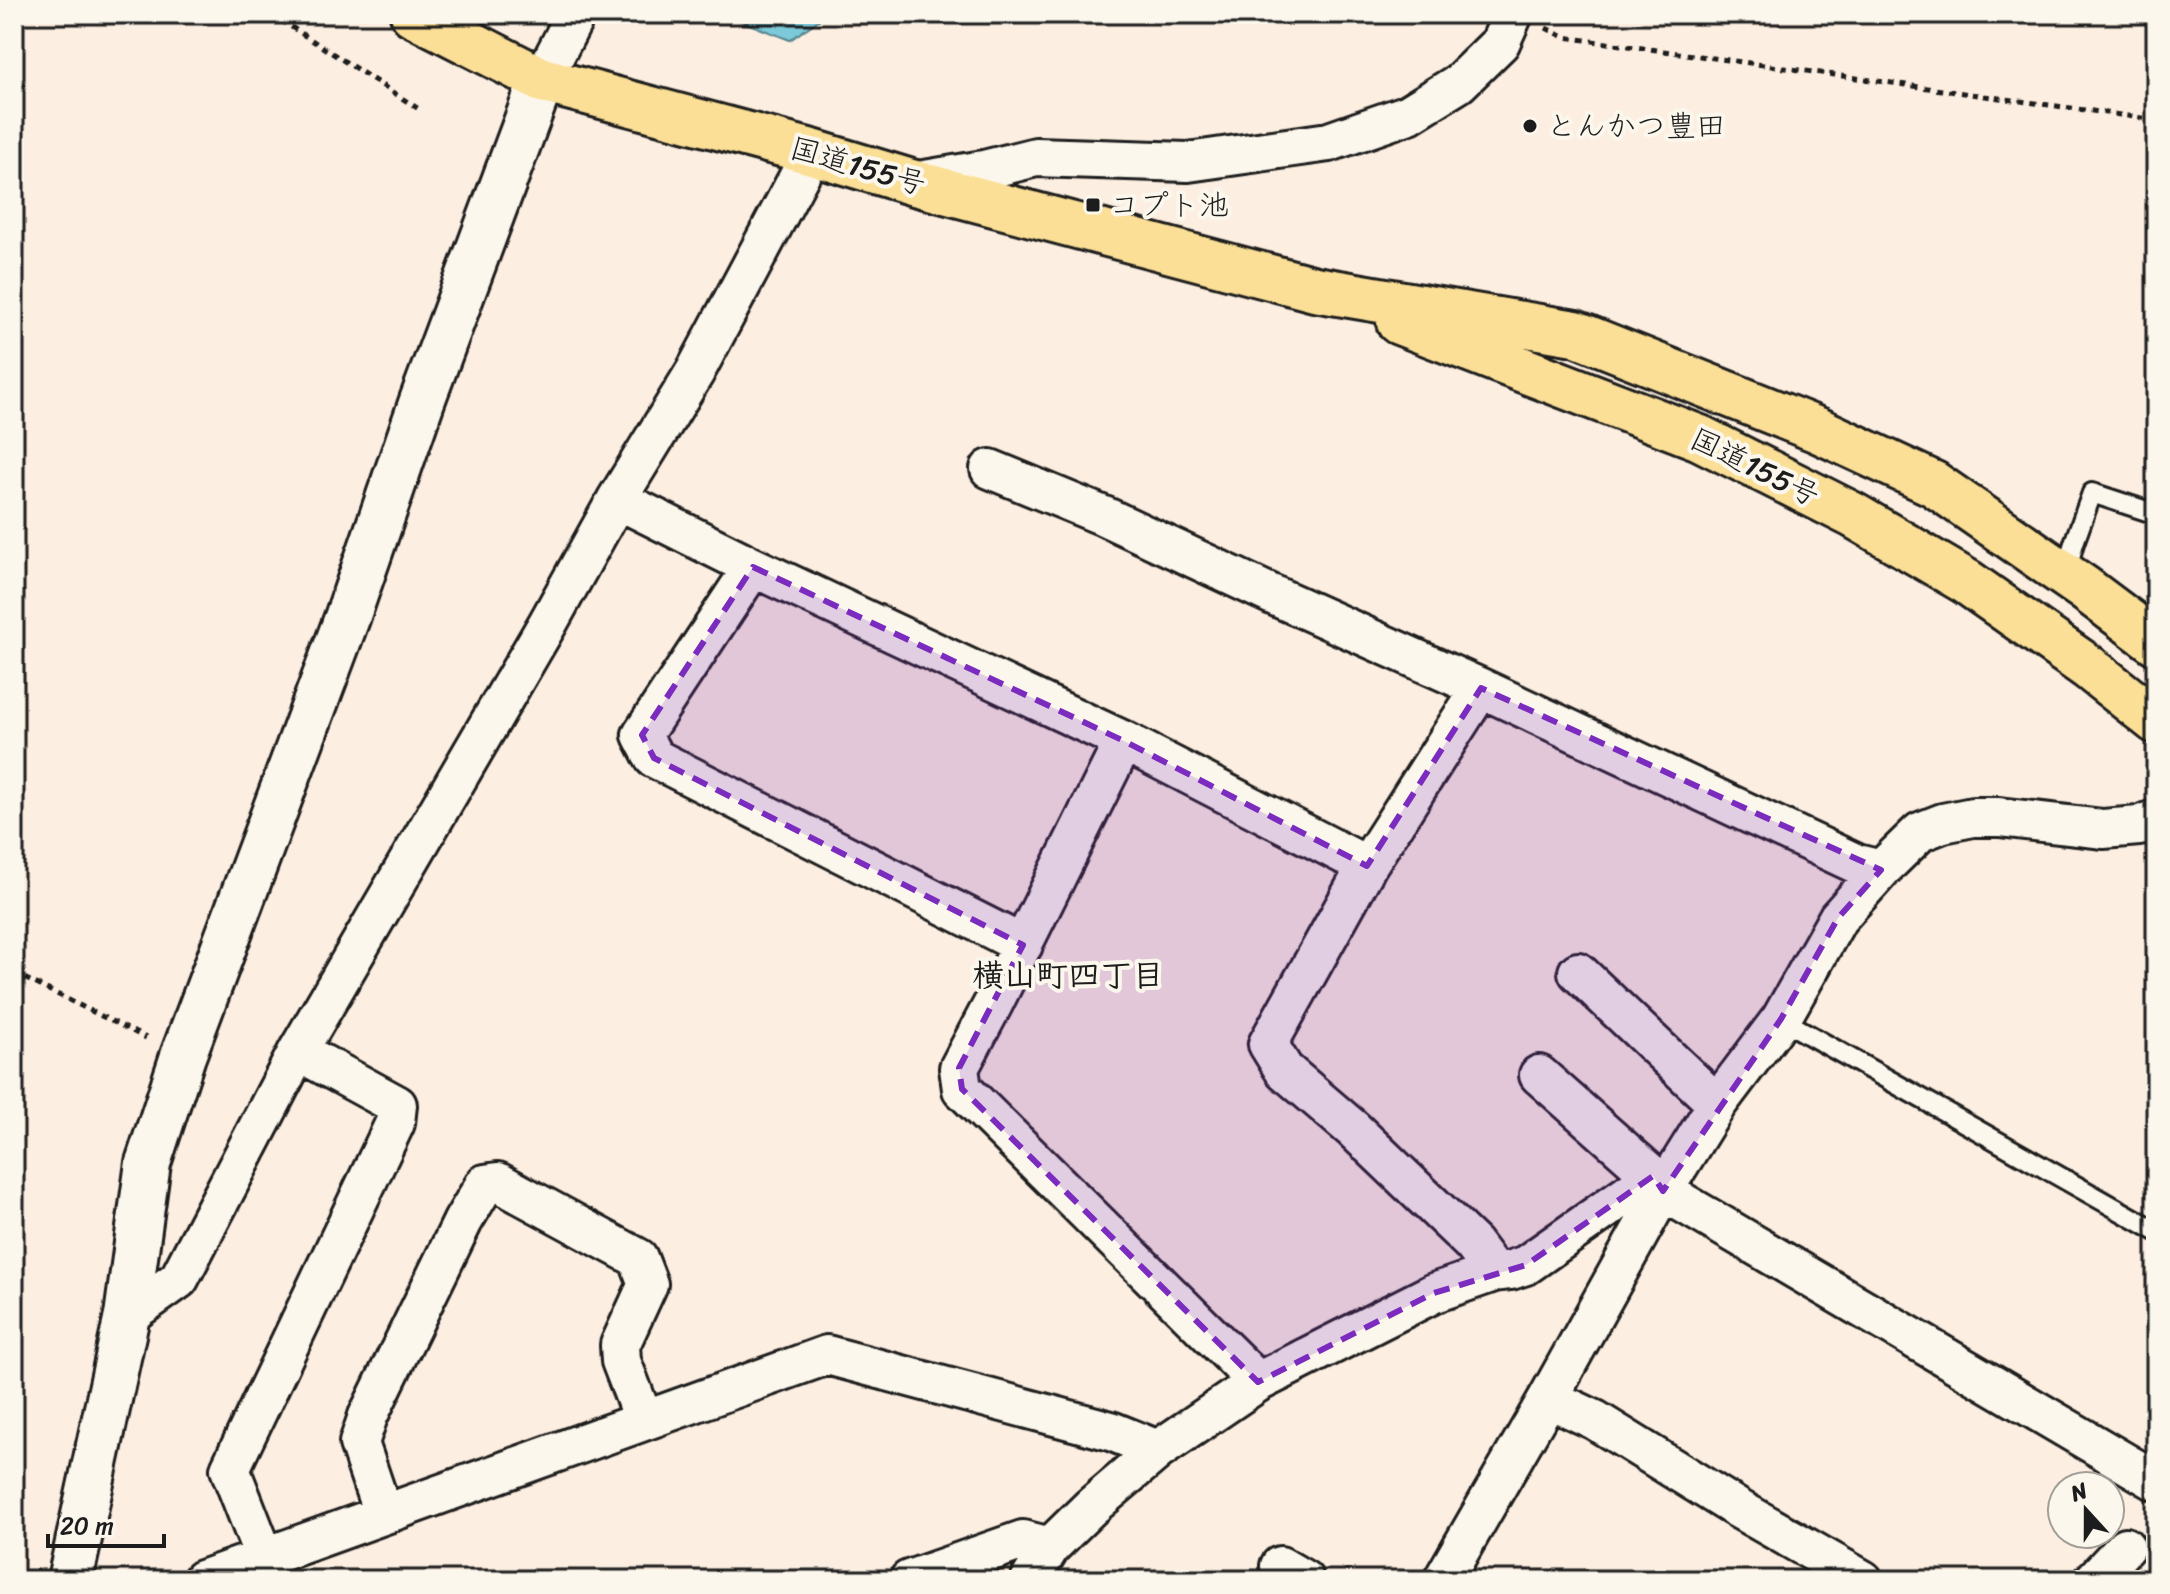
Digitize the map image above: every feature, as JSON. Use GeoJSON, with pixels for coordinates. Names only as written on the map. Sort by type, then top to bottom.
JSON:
{"type":"FeatureCollection","features":[{"type":"Feature","properties":{"kind":"highway","name":"国道155号"},"geometry":{"type":"LineString","coordinates":[[413,14],[542,80],[812,152],[911,182],[1315,289],[1575,333],[1818,430],[1934,484],[2156,642]]}},
{"type":"Feature","properties":{"kind":"highway","name":"国道155号"},"geometry":{"type":"LineString","coordinates":[[1315,289],[1700,438],[1853,515],[1967,582],[2088,667],[2156,721]]}},
{"type":"Feature","properties":{"kind":"street"},"geometry":{"type":"LineString","coordinates":[[70,1580],[127,1316],[148,1163],[183,1056],[347,618],[422,401],[542,80],[576,14]]}},
{"type":"Feature","properties":{"kind":"street"},"geometry":{"type":"LineString","coordinates":[[911,182],[984,170],[1036,157],[1188,162],[1329,142],[1409,114],[1459,83],[1528,20]]}},
{"type":"Feature","properties":{"kind":"street"},"geometry":{"type":"LineString","coordinates":[[127,1316],[179,1279],[298,1051],[617,499],[695,372],[812,152]]}},
{"type":"Feature","properties":{"kind":"street"},"geometry":{"type":"LineString","coordinates":[[990,469],[1104,516],[1857,864],[1881,870]]}},
{"type":"Feature","properties":{"kind":"street"},"geometry":{"type":"LineString","coordinates":[[617,499],[753,567],[1124,741],[1367,866]]}},
{"type":"Feature","properties":{"kind":"street"},"geometry":{"type":"LineString","coordinates":[[753,567],[642,735],[654,758],[1023,945]]}},
{"type":"Feature","properties":{"kind":"street"},"geometry":{"type":"LineString","coordinates":[[1481,688],[1367,866],[1268,1044],[1284,1070],[1386,1160],[1473,1244],[1494,1272]]}},
{"type":"Feature","properties":{"kind":"street"},"geometry":{"type":"LineString","coordinates":[[1124,741],[959,1068],[962,1089],[1258,1382]]}},
{"type":"Feature","properties":{"kind":"street"},"geometry":{"type":"LineString","coordinates":[[1443,1580],[1548,1398],[1658,1183],[1781,1019],[1838,918],[1881,870],[1920,832],[1973,817],[2103,829],[2139,826],[2156,819]]}},
{"type":"Feature","properties":{"kind":"street"},"geometry":{"type":"LineString","coordinates":[[1578,972],[1717,1104]]}},
{"type":"Feature","properties":{"kind":"street"},"geometry":{"type":"LineString","coordinates":[[259,1565],[230,1469],[395,1123],[397,1105],[298,1051]]}},
{"type":"Feature","properties":{"kind":"street"},"geometry":{"type":"LineString","coordinates":[[1539,1075],[1658,1183],[2156,1481]]}},
{"type":"Feature","properties":{"kind":"street"},"geometry":{"type":"LineString","coordinates":[[383,1514],[359,1443],[368,1416],[463,1221],[485,1184],[498,1182],[638,1258],[648,1284],[620,1345],[621,1361],[644,1421]]}},
{"type":"Feature","properties":{"kind":"street"},"geometry":{"type":"LineString","coordinates":[[1030,1580],[1050,1547],[1091,1507],[1158,1450],[1258,1382],[1434,1293],[1494,1272],[1526,1265],[1658,1183]]}},
{"type":"Feature","properties":{"kind":"street"},"geometry":{"type":"LineString","coordinates":[[202,1580],[259,1565],[383,1514],[827,1355],[1111,1431],[1158,1450]]}},
{"type":"Feature","properties":{"kind":"street"},"geometry":{"type":"LineString","coordinates":[[1548,1398],[1595,1420],[1737,1508],[1863,1580]]}},
{"type":"Feature","properties":{"kind":"street"},"geometry":{"type":"LineString","coordinates":[[909,1580],[1023,1540],[1050,1547]]}},
{"type":"Feature","properties":{"kind":"street"},"geometry":{"type":"LineString","coordinates":[[2094,1580],[2122,1550]]}},
{"type":"Feature","properties":{"kind":"lane"},"geometry":{"type":"LineString","coordinates":[[2065,575],[2092,493],[2156,514]]}},
{"type":"Feature","properties":{"kind":"lane"},"geometry":{"type":"LineString","coordinates":[[1781,1019],[2156,1231]]}},
{"type":"Feature","properties":{"kind":"path"},"geometry":{"type":"LineString","coordinates":[[271,14],[422,111]]}},
{"type":"Feature","properties":{"kind":"path"},"geometry":{"type":"LineString","coordinates":[[1528,20],[1564,37],[2156,120]]}},
{"type":"Feature","properties":{"kind":"path"},"geometry":{"type":"LineString","coordinates":[[14,973],[183,1056]]}},
{"type":"Feature","properties":{"kind":"highlighted area"},"geometry":{"type":"Polygon","coordinates":[[[753,567],[1124,741],[1367,866],[1481,688],[1881,870],[1838,918],[1781,1019],[1663,1191],[1653,1176],[1526,1265],[1434,1293],[1258,1382],[962,1089],[959,1068],[1023,945],[654,758],[642,735],[753,567]]]}},
{"type":"Feature","properties":{"kind":"water"},"geometry":{"type":"Polygon","coordinates":[[[723,14],[827,14],[790,40],[723,14]]]}},
{"type":"Feature","properties":{"kind":"place","name":"とんかつ豊田"},"geometry":{"type":"Point","coordinates":[1530,126]}},
{"type":"Feature","properties":{"kind":"place","name":"コプト池"},"geometry":{"type":"Point","coordinates":[1093,205]}},
{"type":"Feature","properties":{"kind":"district","name":"横山町四丁目"},"geometry":{"type":"Point","coordinates":[1068,975]}}]}
